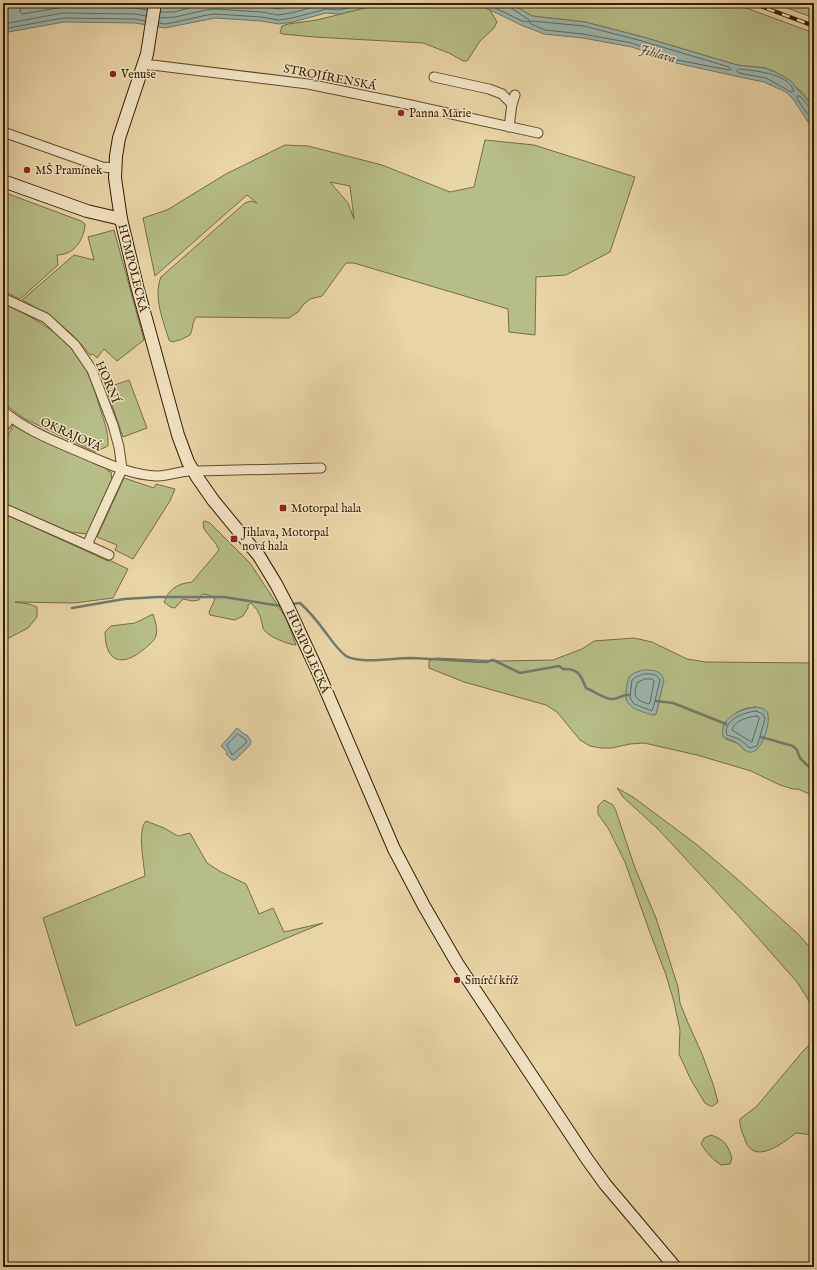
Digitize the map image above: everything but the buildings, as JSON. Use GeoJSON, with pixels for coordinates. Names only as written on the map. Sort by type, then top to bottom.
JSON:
{"type":"FeatureCollection","features":[{"type":"Feature","properties":{"kind":"main road","name":"HUMPOLECKÁ"},"geometry":{"type":"LineString","coordinates":[[155,3],[150,38],[144,64],[121,132],[116,156],[115,187],[137,286],[172,418],[185,453],[192,469],[204,487],[259,556],[276,584],[318,672],[394,849],[424,906],[457,963],[587,1159],[675,1267]]}},
{"type":"Feature","properties":{"kind":"main road"},"geometry":{"type":"LineString","coordinates":[[3,181],[87,211],[97,212],[121,219]]}},
{"type":"Feature","properties":{"kind":"street","name":"STROJÍRENSKÁ"},"geometry":{"type":"LineString","coordinates":[[144,64],[308,84],[538,133]]}},
{"type":"Feature","properties":{"kind":"street"},"geometry":{"type":"LineString","coordinates":[[434,77],[489,88],[514,99],[509,127]]}},
{"type":"Feature","properties":{"kind":"street"},"geometry":{"type":"LineString","coordinates":[[3,132],[102,167],[115,168]]}},
{"type":"Feature","properties":{"kind":"street","name":"HORNÍ"},"geometry":{"type":"LineString","coordinates":[[3,298],[46,318],[76,345],[92,370],[110,418],[119,447],[122,469]]}},
{"type":"Feature","properties":{"kind":"street","name":"OKRAJOVÁ"},"geometry":{"type":"LineString","coordinates":[[3,411],[25,426],[65,446],[122,469],[141,474],[158,476],[182,473],[192,469]]}},
{"type":"Feature","properties":{"kind":"street"},"geometry":{"type":"LineString","coordinates":[[3,428],[11,417]]}},
{"type":"Feature","properties":{"kind":"street"},"geometry":{"type":"LineString","coordinates":[[192,469],[198,471],[321,468]]}},
{"type":"Feature","properties":{"kind":"street"},"geometry":{"type":"LineString","coordinates":[[87,545],[122,469]]}},
{"type":"Feature","properties":{"kind":"street"},"geometry":{"type":"LineString","coordinates":[[3,508],[109,555]]}},
{"type":"Feature","properties":{"kind":"green space"},"geometry":{"type":"Polygon","coordinates":[[[385,3],[476,3],[490,10],[497,22],[494,28],[480,41],[467,61],[463,61],[449,53],[423,43],[314,37],[280,33],[282,26],[288,24],[317,20],[385,3]]]}},
{"type":"Feature","properties":{"kind":"green space"},"geometry":{"type":"Polygon","coordinates":[[[510,3],[733,3],[814,33],[814,108],[803,93],[783,76],[765,68],[737,65],[643,37],[585,22],[532,16],[510,3]]]}},
{"type":"Feature","properties":{"kind":"green space"},"geometry":{"type":"Polygon","coordinates":[[[774,3],[814,3],[814,18],[774,3]]]}},
{"type":"Feature","properties":{"kind":"green space"},"geometry":{"type":"Polygon","coordinates":[[[485,140],[534,145],[635,177],[610,252],[566,275],[536,277],[535,335],[509,332],[508,309],[354,263],[346,263],[322,296],[310,299],[298,312],[289,318],[196,317],[190,335],[172,342],[169,340],[158,300],[161,277],[245,203],[251,201],[257,203],[247,195],[155,276],[143,218],[167,210],[226,174],[285,145],[308,146],[382,165],[450,192],[474,187],[485,140]],[[330,182],[348,203],[354,219],[350,186],[330,182]]]}},
{"type":"Feature","properties":{"kind":"green space"},"geometry":{"type":"Polygon","coordinates":[[[3,192],[81,221],[85,224],[83,236],[77,246],[68,252],[57,255],[58,265],[20,299],[3,291],[3,192]]]}},
{"type":"Feature","properties":{"kind":"green space"},"geometry":{"type":"Polygon","coordinates":[[[114,230],[144,340],[117,361],[104,349],[97,358],[93,354],[90,355],[68,331],[42,311],[22,300],[74,255],[94,260],[88,237],[114,230]]]}},
{"type":"Feature","properties":{"kind":"green space"},"geometry":{"type":"Polygon","coordinates":[[[3,303],[43,324],[61,338],[81,360],[95,392],[104,420],[107,430],[108,446],[95,452],[25,419],[3,403],[3,303]]]}},
{"type":"Feature","properties":{"kind":"green space"},"geometry":{"type":"Polygon","coordinates":[[[129,380],[147,428],[123,437],[106,388],[129,380]]]}},
{"type":"Feature","properties":{"kind":"green space"},"geometry":{"type":"Polygon","coordinates":[[[13,425],[108,469],[108,471],[111,472],[112,480],[87,534],[70,532],[3,503],[3,446],[13,425]]]}},
{"type":"Feature","properties":{"kind":"green space"},"geometry":{"type":"Polygon","coordinates":[[[124,478],[154,488],[156,484],[175,489],[170,501],[133,559],[115,550],[117,545],[97,537],[124,478]]]}},
{"type":"Feature","properties":{"kind":"green space"},"geometry":{"type":"Polygon","coordinates":[[[3,513],[128,569],[113,598],[74,603],[15,602],[37,607],[37,617],[28,628],[3,641],[3,600],[6,600],[3,598],[3,513]]]}},
{"type":"Feature","properties":{"kind":"green space"},"geometry":{"type":"Polygon","coordinates":[[[205,521],[210,523],[250,563],[286,618],[296,645],[287,643],[268,634],[263,628],[256,608],[251,603],[248,605],[248,608],[243,616],[235,620],[210,615],[209,612],[215,599],[209,595],[202,594],[199,600],[192,601],[183,599],[175,608],[164,602],[172,590],[182,584],[192,582],[219,550],[204,529],[203,522],[205,521]]]}},
{"type":"Feature","properties":{"kind":"green space"},"geometry":{"type":"Polygon","coordinates":[[[153,614],[157,633],[151,643],[129,659],[116,659],[112,656],[108,650],[105,632],[111,626],[135,623],[153,614]]]}},
{"type":"Feature","properties":{"kind":"green space"},"geometry":{"type":"Polygon","coordinates":[[[634,638],[652,642],[687,659],[706,662],[814,663],[814,796],[798,789],[780,785],[751,771],[697,755],[644,743],[612,748],[590,746],[580,740],[557,712],[546,705],[464,682],[429,668],[429,661],[436,658],[501,661],[553,660],[582,649],[594,641],[634,638]],[[627,694],[626,699],[637,708],[656,714],[659,702],[627,694]],[[756,707],[747,708],[737,712],[726,739],[737,743],[746,751],[756,707]]]}},
{"type":"Feature","properties":{"kind":"green space"},"geometry":{"type":"Polygon","coordinates":[[[617,788],[633,797],[696,844],[798,934],[814,952],[814,1009],[797,982],[735,912],[658,829],[623,797],[617,788]]]}},
{"type":"Feature","properties":{"kind":"green space"},"geometry":{"type":"Polygon","coordinates":[[[604,800],[613,805],[616,811],[635,868],[656,918],[678,987],[680,1003],[713,1084],[718,1102],[713,1106],[705,1103],[691,1080],[679,1054],[680,1030],[674,1002],[666,975],[625,862],[608,828],[598,814],[598,806],[604,800]]]}},
{"type":"Feature","properties":{"kind":"green space"},"geometry":{"type":"Polygon","coordinates":[[[146,821],[164,828],[178,836],[190,833],[207,863],[221,872],[246,884],[259,914],[273,908],[284,932],[323,923],[76,1026],[43,918],[145,876],[141,839],[143,825],[146,821]]]}},
{"type":"Feature","properties":{"kind":"green space"},"geometry":{"type":"Polygon","coordinates":[[[814,1041],[814,1135],[796,1133],[777,1146],[762,1152],[749,1148],[745,1140],[740,1119],[757,1106],[804,1050],[814,1041]]]}},
{"type":"Feature","properties":{"kind":"green space"},"geometry":{"type":"Polygon","coordinates":[[[711,1135],[722,1141],[727,1146],[732,1158],[730,1164],[721,1165],[710,1156],[701,1144],[704,1138],[711,1135]]]}},
{"type":"Feature","properties":{"kind":"water"},"geometry":{"type":"Polygon","coordinates":[[[14,3],[230,3],[272,5],[299,3],[385,3],[340,14],[326,13],[293,22],[279,24],[261,21],[215,18],[165,28],[135,23],[64,22],[3,33],[3,6],[14,3]]]}},
{"type":"Feature","properties":{"kind":"water","name":"Jihlava"},"geometry":{"type":"Polygon","coordinates":[[[476,3],[510,3],[532,16],[585,22],[643,37],[737,65],[765,68],[790,80],[814,108],[814,131],[793,99],[786,92],[764,82],[676,63],[632,47],[583,38],[544,34],[521,25],[476,3]]]}},
{"type":"Feature","properties":{"kind":"water"},"geometry":{"type":"Polygon","coordinates":[[[643,670],[659,672],[664,680],[656,714],[653,715],[632,707],[626,699],[629,677],[634,673],[643,670]]]}},
{"type":"Feature","properties":{"kind":"water"},"geometry":{"type":"Polygon","coordinates":[[[756,707],[762,708],[767,712],[767,729],[762,743],[754,751],[749,752],[739,744],[723,737],[723,730],[727,720],[737,712],[756,707]]]}},
{"type":"Feature","properties":{"kind":"water"},"geometry":{"type":"Polygon","coordinates":[[[237,728],[247,735],[251,741],[250,745],[235,760],[232,760],[221,746],[237,728]]]}},
{"type":"Feature","properties":{"kind":"waterway"},"geometry":{"type":"LineString","coordinates":[[72,608],[124,599],[158,597],[224,597],[281,606]]}},
{"type":"Feature","properties":{"kind":"waterway"},"geometry":{"type":"LineString","coordinates":[[292,604],[300,603],[314,617],[340,651],[346,656],[359,660],[410,658],[486,662],[493,660],[520,673],[559,666],[563,669],[576,671],[586,688],[603,697],[614,699],[629,695]]}},
{"type":"Feature","properties":{"kind":"waterway"},"geometry":{"type":"LineString","coordinates":[[656,701],[673,703],[726,724]]}},
{"type":"Feature","properties":{"kind":"waterway"},"geometry":{"type":"LineString","coordinates":[[761,737],[793,746],[797,750],[800,758],[808,766],[814,769]]}},
{"type":"Feature","properties":{"kind":"railway"},"geometry":{"type":"LineString","coordinates":[[752,3],[814,26]]}},
{"type":"Feature","properties":{"kind":"place","name":"Venuše"},"geometry":{"type":"Point","coordinates":[113,74]}},
{"type":"Feature","properties":{"kind":"place","name":"Panna Marie"},"geometry":{"type":"Point","coordinates":[401,113]}},
{"type":"Feature","properties":{"kind":"place","name":"MŠ Pramínek"},"geometry":{"type":"Point","coordinates":[27,170]}},
{"type":"Feature","properties":{"kind":"place","name":"Motorpal hala"},"geometry":{"type":"Point","coordinates":[283,508]}},
{"type":"Feature","properties":{"kind":"place","name":"Jihlava, Motorpal nová hala"},"geometry":{"type":"Point","coordinates":[234,539]}},
{"type":"Feature","properties":{"kind":"place","name":"Smírčí kříž"},"geometry":{"type":"Point","coordinates":[457,980]}}]}
